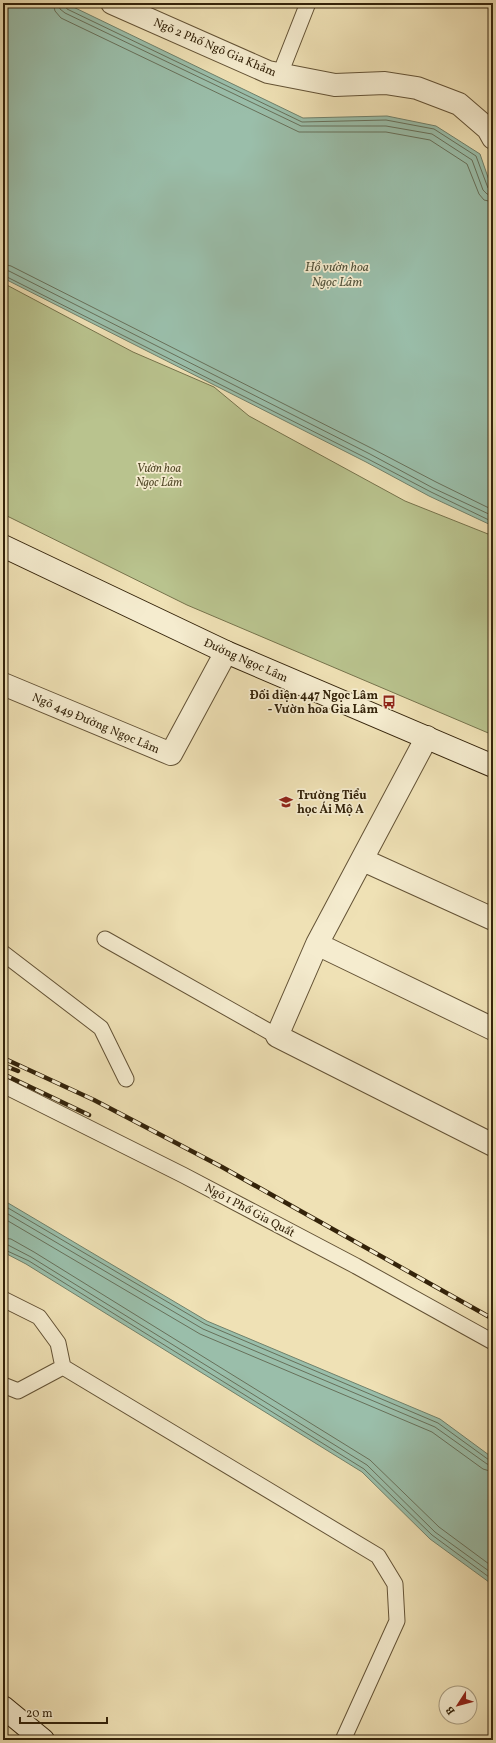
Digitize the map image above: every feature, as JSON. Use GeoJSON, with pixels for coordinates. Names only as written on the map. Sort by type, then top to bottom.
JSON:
{"type":"FeatureCollection","features":[{"type":"Feature","properties":{"kind":"street","name":"Ngõ 2 Phố Ngô Gia Khảm"},"geometry":{"type":"LineString","coordinates":[[112,3],[268,72],[335,85],[386,83],[417,88],[459,104],[488,129],[493,138]]}},
{"type":"Feature","properties":{"kind":"street","name":"Đường Ngọc Lâm"},"geometry":{"type":"LineString","coordinates":[[3,546],[226,652],[493,766]]}},
{"type":"Feature","properties":{"kind":"street","name":"Ngõ 449 Đường Ngọc Lâm"},"geometry":{"type":"LineString","coordinates":[[3,684],[170,754],[226,652]]}},
{"type":"Feature","properties":{"kind":"street"},"geometry":{"type":"LineString","coordinates":[[428,737],[317,944],[277,1036],[493,1145]]}},
{"type":"Feature","properties":{"kind":"street"},"geometry":{"type":"LineString","coordinates":[[362,860],[493,919]]}},
{"type":"Feature","properties":{"kind":"street"},"geometry":{"type":"LineString","coordinates":[[317,944],[493,1029]]}},
{"type":"Feature","properties":{"kind":"street"},"geometry":{"type":"LineString","coordinates":[[3,1707],[43,1740]]}},
{"type":"Feature","properties":{"kind":"lane"},"geometry":{"type":"LineString","coordinates":[[280,74],[308,3]]}},
{"type":"Feature","properties":{"kind":"lane"},"geometry":{"type":"LineString","coordinates":[[106,939],[277,1036]]}},
{"type":"Feature","properties":{"kind":"lane"},"geometry":{"type":"LineString","coordinates":[[3,953],[101,1028],[126,1079]]}},
{"type":"Feature","properties":{"kind":"lane","name":"Ngõ 1 Phố Gia Quất"},"geometry":{"type":"LineString","coordinates":[[3,1085],[183,1175],[356,1266],[493,1342]]}},
{"type":"Feature","properties":{"kind":"lane"},"geometry":{"type":"LineString","coordinates":[[3,1299],[39,1316],[58,1343],[63,1367],[378,1556],[395,1584],[397,1621],[343,1740]]}},
{"type":"Feature","properties":{"kind":"lane"},"geometry":{"type":"LineString","coordinates":[[3,1385],[18,1391],[63,1367]]}},
{"type":"Feature","properties":{"kind":"green space","name":"Vườn hoa Ngọc Lâm"},"geometry":{"type":"Polygon","coordinates":[[[3,283],[133,352],[214,387],[249,416],[405,501],[493,536],[493,735],[187,605],[3,514],[3,283]]]}},
{"type":"Feature","properties":{"kind":"water","name":"Hồ vườn hoa Ngọc Lâm"},"geometry":{"type":"Polygon","coordinates":[[[3,3],[65,3],[303,118],[387,116],[436,126],[480,154],[493,192],[493,526],[429,496],[366,462],[3,278],[3,3]]]}},
{"type":"Feature","properties":{"kind":"water"},"geometry":{"type":"Polygon","coordinates":[[[3,1200],[207,1321],[440,1419],[493,1458],[493,1585],[430,1539],[362,1472],[26,1264],[3,1252],[3,1200]]]}},
{"type":"Feature","properties":{"kind":"railway"},"geometry":{"type":"LineString","coordinates":[[3,1058],[94,1100],[222,1167],[493,1319]]}},
{"type":"Feature","properties":{"kind":"railway"},"geometry":{"type":"LineString","coordinates":[[3,1065],[18,1071]]}},
{"type":"Feature","properties":{"kind":"railway"},"geometry":{"type":"LineString","coordinates":[[3,1074],[89,1115]]}},
{"type":"Feature","properties":{"kind":"place","name":"Đối diện 447 Ngọc Lâm - Vườn hoa Gia Lâm"},"geometry":{"type":"Point","coordinates":[389,702]}},
{"type":"Feature","properties":{"kind":"place","name":"Trường Tiểu học Ái Mộ A"},"geometry":{"type":"Point","coordinates":[286,802]}}]}
